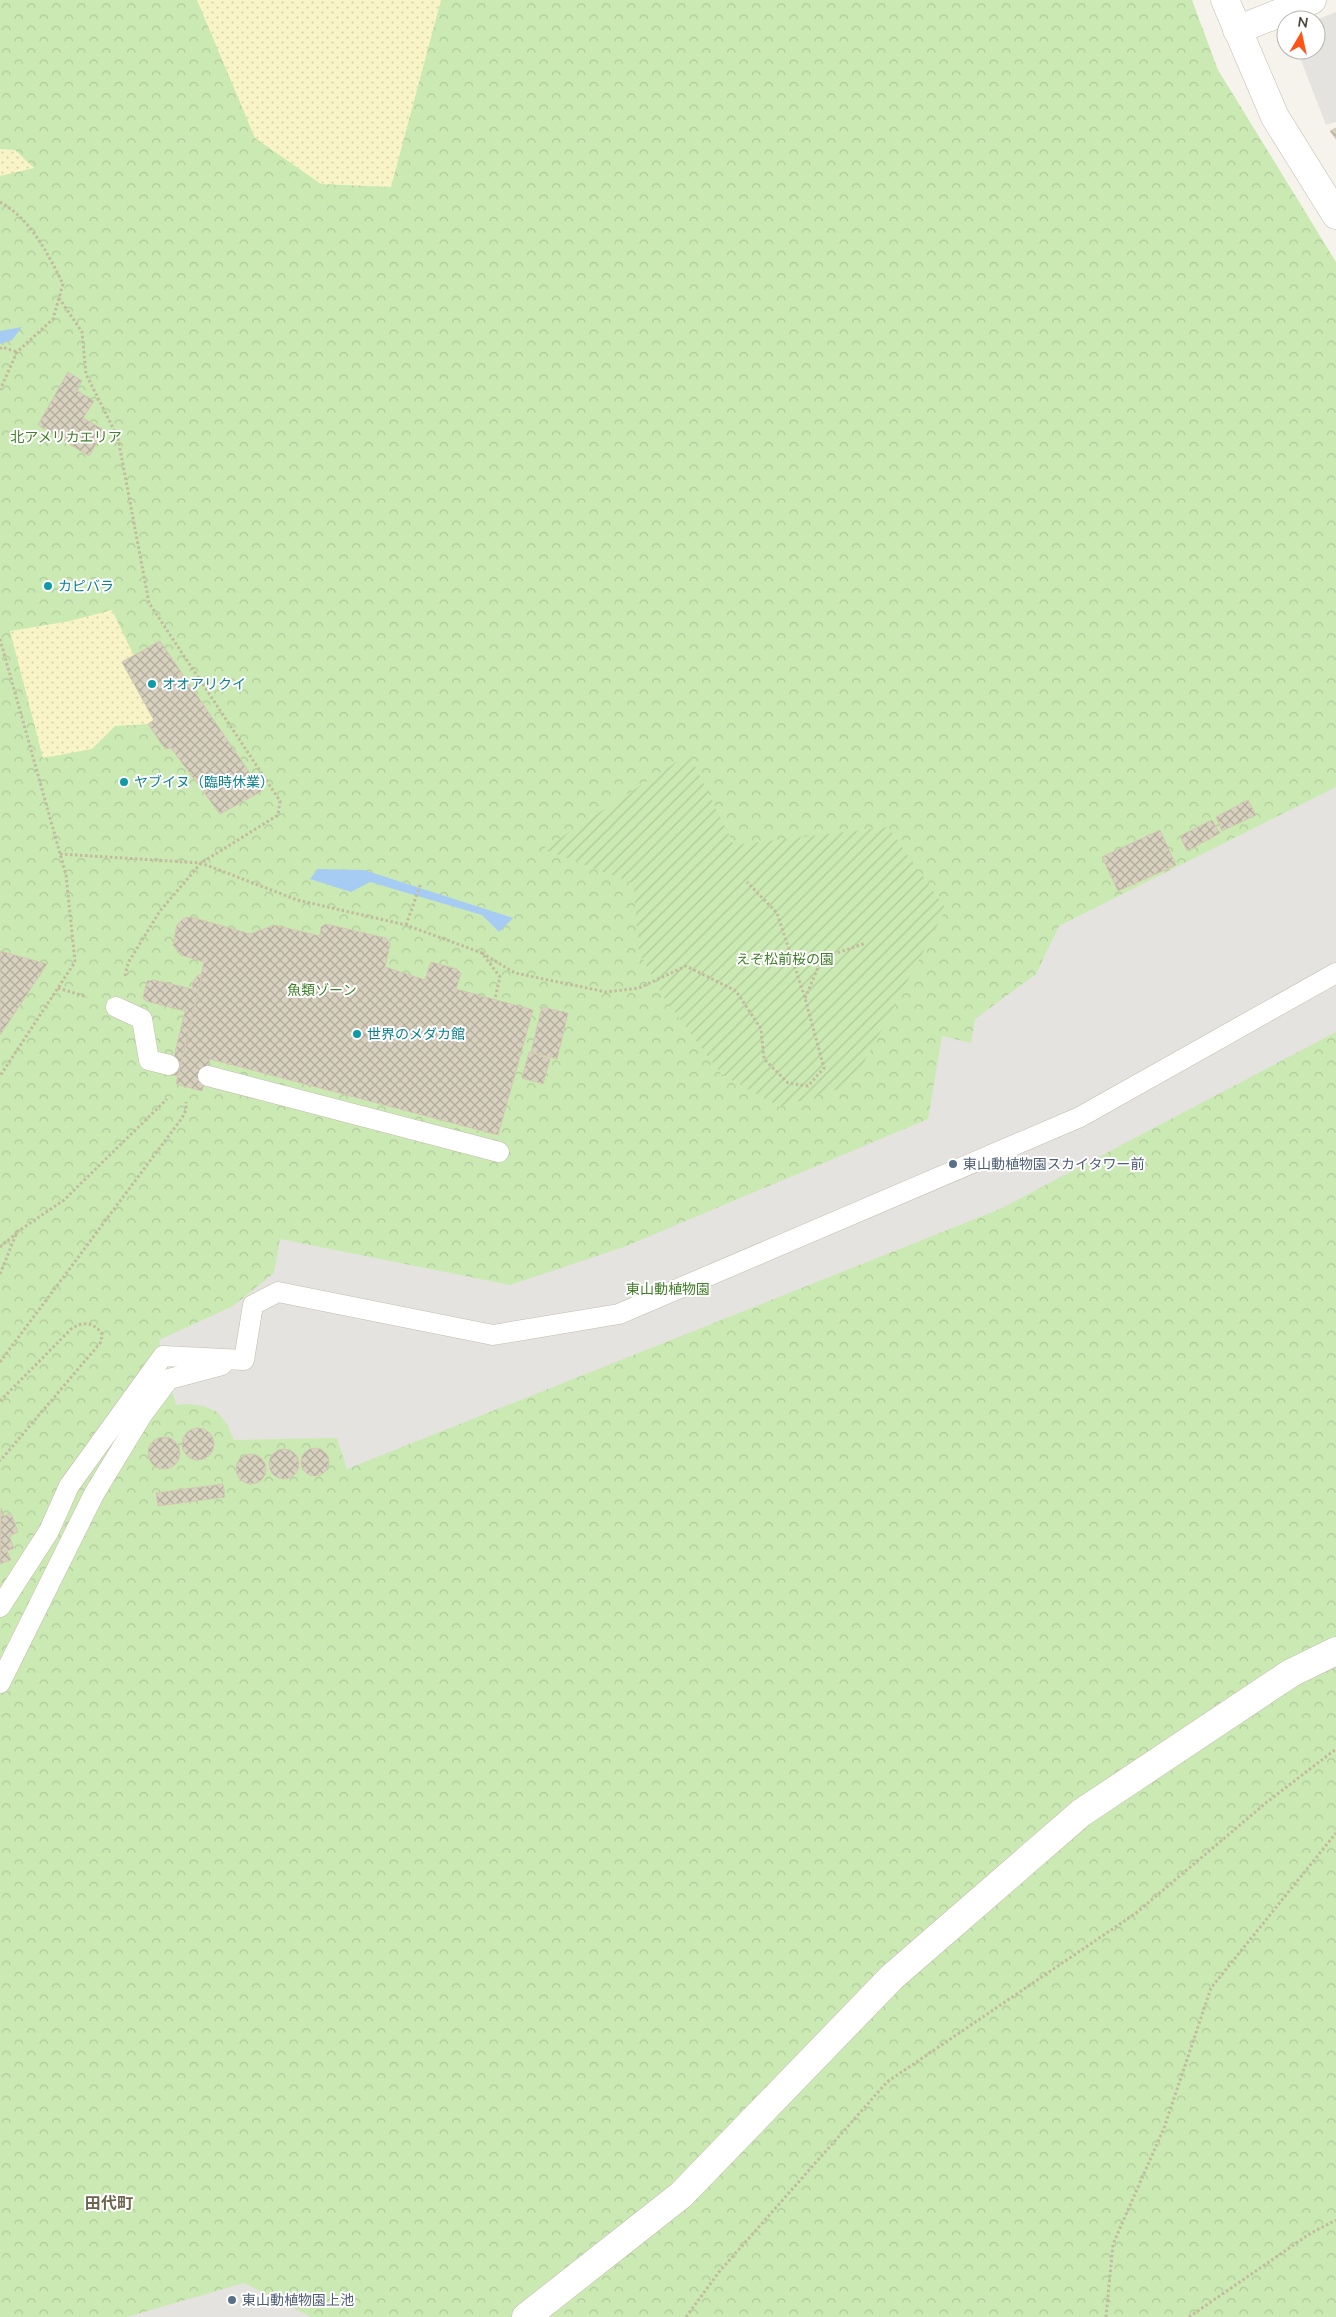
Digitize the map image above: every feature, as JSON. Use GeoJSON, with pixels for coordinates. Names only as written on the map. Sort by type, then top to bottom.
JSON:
{"type":"FeatureCollection","features":[{"type":"Feature","properties":{"kind":"street"},"geometry":{"type":"LineString","coordinates":[[1225,0],[1275,117],[1336,216]]}},
{"type":"Feature","properties":{"kind":"street"},"geometry":{"type":"LineString","coordinates":[[1237,30],[1312,0]]}},
{"type":"Feature","properties":{"kind":"street"},"geometry":{"type":"LineString","coordinates":[[526,2317],[681,2195],[892,1977],[1081,1813],[1291,1674],[1336,1650]]}},
{"type":"Feature","properties":{"kind":"lane"},"geometry":{"type":"LineString","coordinates":[[244,1360],[253,1305],[278,1292],[493,1335],[620,1314],[1080,1117],[1336,973]]}},
{"type":"Feature","properties":{"kind":"lane"},"geometry":{"type":"LineString","coordinates":[[116,1008],[142,1020],[149,1060],[169,1066]]}},
{"type":"Feature","properties":{"kind":"lane"},"geometry":{"type":"LineString","coordinates":[[208,1076],[499,1152]]}},
{"type":"Feature","properties":{"kind":"lane"},"geometry":{"type":"LineString","coordinates":[[0,1607],[49,1531],[70,1486],[163,1356],[244,1360]]}},
{"type":"Feature","properties":{"kind":"lane"},"geometry":{"type":"LineString","coordinates":[[0,1683],[94,1494],[142,1415],[169,1379],[244,1360]]}},
{"type":"Feature","properties":{"kind":"path"},"geometry":{"type":"LineString","coordinates":[[0,202],[9,207],[43,244],[63,284],[53,319],[17,352],[0,390]]}},
{"type":"Feature","properties":{"kind":"path"},"geometry":{"type":"LineString","coordinates":[[58,988],[116,1008],[128,964],[160,911],[201,863],[278,815],[280,802],[149,603],[118,438],[86,374],[82,332],[60,298]]}},
{"type":"Feature","properties":{"kind":"path"},"geometry":{"type":"LineString","coordinates":[[0,349],[2,347],[17,352]]}},
{"type":"Feature","properties":{"kind":"path"},"geometry":{"type":"LineString","coordinates":[[0,639],[66,874],[75,962],[0,1076]]}},
{"type":"Feature","properties":{"kind":"path"},"geometry":{"type":"LineString","coordinates":[[60,854],[201,863],[297,900],[406,926],[482,954],[515,973],[606,992],[639,988],[686,966],[736,991],[761,1029],[764,1059],[788,1083],[808,1086],[824,1068],[805,998],[777,913],[748,882]]}},
{"type":"Feature","properties":{"kind":"path"},"geometry":{"type":"LineString","coordinates":[[406,926],[421,883]]}},
{"type":"Feature","properties":{"kind":"path"},"geometry":{"type":"LineString","coordinates":[[805,998],[822,958],[866,943]]}},
{"type":"Feature","properties":{"kind":"path"},"geometry":{"type":"LineString","coordinates":[[482,954],[500,977],[495,999]]}},
{"type":"Feature","properties":{"kind":"path"},"geometry":{"type":"LineString","coordinates":[[0,1247],[17,1232],[64,1200],[170,1096]]}},
{"type":"Feature","properties":{"kind":"path"},"geometry":{"type":"LineString","coordinates":[[0,1362],[182,1118],[187,1103],[183,1096]]}},
{"type":"Feature","properties":{"kind":"path"},"geometry":{"type":"LineString","coordinates":[[0,1274],[17,1232]]}},
{"type":"Feature","properties":{"kind":"path"},"geometry":{"type":"LineString","coordinates":[[0,1401],[71,1329],[80,1323],[90,1324],[98,1328],[102,1334],[101,1342],[0,1461]]}},
{"type":"Feature","properties":{"kind":"path"},"geometry":{"type":"LineString","coordinates":[[686,2317],[719,2272],[887,2082],[1136,1913],[1267,1802],[1336,1749]]}},
{"type":"Feature","properties":{"kind":"path"},"geometry":{"type":"LineString","coordinates":[[1106,2317],[1113,2244],[1164,2128],[1211,1988],[1336,1833]]}},
{"type":"Feature","properties":{"kind":"path"},"geometry":{"type":"LineString","coordinates":[[1189,2317],[1311,2233],[1336,2220]]}},
{"type":"Feature","properties":{"kind":"green space","name":"東山動植物園"},"geometry":{"type":"Polygon","coordinates":[[[0,0],[1192,0],[1218,70],[1336,262],[1336,2317],[0,2317],[0,0]]]}},
{"type":"Feature","properties":{"kind":"green space","name":"えぞ松前桜の園"},"geometry":{"type":"Polygon","coordinates":[[[689,754],[734,845],[888,827],[946,909],[852,1085],[780,1107],[721,1074],[663,996],[639,952],[633,883],[543,849],[689,754]]]}},
{"type":"Feature","properties":{"kind":"sand"},"geometry":{"type":"Polygon","coordinates":[[[197,0],[441,0],[391,187],[321,184],[255,138],[197,0]]]}},
{"type":"Feature","properties":{"kind":"sand"},"geometry":{"type":"Polygon","coordinates":[[[0,149],[15,150],[34,168],[0,176],[0,149]]]}},
{"type":"Feature","properties":{"kind":"sand"},"geometry":{"type":"Polygon","coordinates":[[[112,610],[134,656],[122,663],[154,720],[148,724],[115,726],[92,749],[43,758],[10,631],[70,621],[112,610]]]}},
{"type":"Feature","properties":{"kind":"shaded area"},"geometry":{"type":"Polygon","coordinates":[[[1336,12],[1336,122],[1326,125],[1301,60],[1326,60],[1326,16],[1336,12]]]}},
{"type":"Feature","properties":{"kind":"shaded area","name":"東山動植物園スカイタワー前"},"geometry":{"type":"Polygon","coordinates":[[[1336,787],[1336,1032],[1000,1209],[347,1469],[337,1438],[234,1440],[227,1424],[217,1412],[204,1406],[176,1405],[159,1340],[233,1306],[274,1273],[280,1239],[510,1285],[624,1247],[928,1119],[942,1036],[971,1043],[975,1019],[1036,974],[1059,926],[1336,787]]]}},
{"type":"Feature","properties":{"kind":"shaded area","name":"東山動植物園上池"},"geometry":{"type":"Polygon","coordinates":[[[244,2283],[311,2317],[127,2317],[244,2283]]]}},
{"type":"Feature","properties":{"kind":"water"},"geometry":{"type":"Polygon","coordinates":[[[22,327],[12,340],[0,344],[0,331],[22,327]]]}},
{"type":"Feature","properties":{"kind":"water"},"geometry":{"type":"Polygon","coordinates":[[[318,869],[364,870],[513,918],[499,932],[482,915],[370,882],[351,892],[310,879],[318,869]]]}},
{"type":"Feature","properties":{"kind":"building"},"geometry":{"type":"Polygon","coordinates":[[[1336,128],[1336,139],[1330,131],[1336,128]]]}},
{"type":"Feature","properties":{"kind":"building"},"geometry":{"type":"Polygon","coordinates":[[[68,372],[82,381],[76,390],[94,401],[83,418],[104,430],[89,456],[38,425],[68,372]]]}},
{"type":"Feature","properties":{"kind":"building"},"geometry":{"type":"Polygon","coordinates":[[[160,641],[262,791],[220,814],[171,748],[165,749],[148,724],[154,720],[122,662],[160,641]]]}},
{"type":"Feature","properties":{"kind":"building"},"geometry":{"type":"Polygon","coordinates":[[[1248,800],[1256,815],[1222,831],[1216,817],[1248,800]]]}},
{"type":"Feature","properties":{"kind":"building"},"geometry":{"type":"Polygon","coordinates":[[[1212,820],[1220,833],[1187,851],[1180,836],[1212,820]]]}},
{"type":"Feature","properties":{"kind":"building"},"geometry":{"type":"Polygon","coordinates":[[[1160,830],[1176,865],[1118,891],[1102,857],[1160,830]]]}},
{"type":"Feature","properties":{"kind":"building","name":"世界のメダカ館"},"geometry":{"type":"Polygon","coordinates":[[[191,917],[250,934],[274,925],[320,936],[321,927],[326,924],[386,938],[390,944],[385,967],[425,980],[431,962],[457,969],[461,973],[456,989],[533,1010],[498,1135],[210,1059],[202,1091],[176,1084],[204,962],[181,955],[173,945],[177,925],[184,918],[191,917]]]}},
{"type":"Feature","properties":{"kind":"building"},"geometry":{"type":"Polygon","coordinates":[[[0,951],[47,964],[0,1035],[0,951]]]}},
{"type":"Feature","properties":{"kind":"building"},"geometry":{"type":"Polygon","coordinates":[[[198,975],[202,975],[178,1076],[170,1074],[185,1011],[146,1001],[143,998],[147,981],[154,980],[192,989],[193,982],[198,975]]]}},
{"type":"Feature","properties":{"kind":"building"},"geometry":{"type":"Polygon","coordinates":[[[542,1007],[568,1013],[557,1059],[531,1052],[542,1007]]]}},
{"type":"Feature","properties":{"kind":"building"},"geometry":{"type":"Polygon","coordinates":[[[529,1052],[550,1059],[543,1084],[522,1078],[529,1052]]]}},
{"type":"Feature","properties":{"kind":"building"},"geometry":{"type":"Polygon","coordinates":[[[198,1428],[204,1429],[209,1433],[213,1438],[213,1450],[209,1455],[204,1459],[198,1460],[192,1459],[187,1455],[183,1450],[182,1444],[183,1438],[187,1433],[192,1429],[198,1428]]]}},
{"type":"Feature","properties":{"kind":"building"},"geometry":{"type":"Polygon","coordinates":[[[164,1437],[170,1438],[175,1442],[179,1447],[179,1459],[175,1464],[170,1468],[164,1469],[158,1468],[153,1464],[149,1459],[148,1453],[149,1447],[153,1442],[158,1438],[164,1437]]]}},
{"type":"Feature","properties":{"kind":"building"},"geometry":{"type":"Polygon","coordinates":[[[315,1448],[325,1452],[329,1462],[325,1472],[315,1476],[305,1472],[301,1462],[305,1452],[315,1448]]]}},
{"type":"Feature","properties":{"kind":"building"},"geometry":{"type":"Polygon","coordinates":[[[284,1449],[295,1453],[299,1464],[295,1475],[284,1479],[273,1475],[269,1464],[273,1453],[284,1449]]]}},
{"type":"Feature","properties":{"kind":"building"},"geometry":{"type":"Polygon","coordinates":[[[251,1454],[262,1458],[266,1469],[262,1480],[251,1484],[240,1480],[236,1469],[240,1458],[251,1454]]]}},
{"type":"Feature","properties":{"kind":"building"},"geometry":{"type":"Polygon","coordinates":[[[223,1484],[225,1497],[158,1506],[156,1493],[223,1484]]]}},
{"type":"Feature","properties":{"kind":"building"},"geometry":{"type":"Polygon","coordinates":[[[1,1508],[4,1516],[11,1513],[18,1532],[9,1536],[14,1548],[7,1551],[11,1560],[0,1564],[1,1508]]]}},
{"type":"Feature","properties":{"kind":"place","name":"カピバラ"},"geometry":{"type":"Point","coordinates":[48,586]}},
{"type":"Feature","properties":{"kind":"place","name":"オオアリクイ"},"geometry":{"type":"Point","coordinates":[152,684]}},
{"type":"Feature","properties":{"kind":"place","name":"ヤブイヌ（臨時休業）"},"geometry":{"type":"Point","coordinates":[124,782]}},
{"type":"Feature","properties":{"kind":"place","name":"世界のメダカ館"},"geometry":{"type":"Point","coordinates":[357,1034]}},
{"type":"Feature","properties":{"kind":"place","name":"東山動植物園スカイタワー前"},"geometry":{"type":"Point","coordinates":[953,1164]}},
{"type":"Feature","properties":{"kind":"place","name":"東山動植物園上池"},"geometry":{"type":"Point","coordinates":[232,2300]}},
{"type":"Feature","properties":{"kind":"district","name":"田代町"},"geometry":{"type":"Point","coordinates":[109,2203]}},
{"type":"Feature","properties":{"kind":"park label","name":"北アメリカエリア"},"geometry":{"type":"Point","coordinates":[66,437]}},
{"type":"Feature","properties":{"kind":"park label","name":"魚類ゾーン"},"geometry":{"type":"Point","coordinates":[322,990]}}]}
